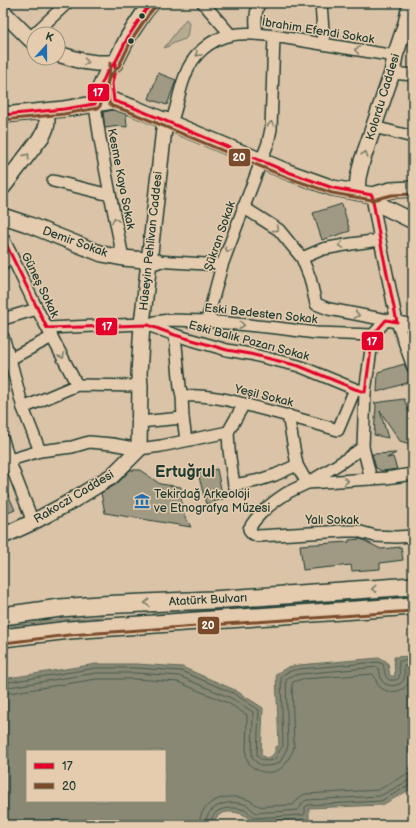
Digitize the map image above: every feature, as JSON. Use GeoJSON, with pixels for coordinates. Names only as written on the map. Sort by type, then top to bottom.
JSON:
{"type":"FeatureCollection","features":[{"type":"Feature","properties":{"kind":"main road","name":"Atatürk Bulvarı"},"geometry":{"type":"LineString","coordinates":[[3,616],[60,608],[99,605],[212,600],[413,586]]}},
{"type":"Feature","properties":{"kind":"main road","name":"Atatürk Bulvarı"},"geometry":{"type":"LineString","coordinates":[[3,638],[76,630],[413,606]]}},
{"type":"Feature","properties":{"kind":"street"},"geometry":{"type":"LineString","coordinates":[[44,26],[67,3]]}},
{"type":"Feature","properties":{"kind":"street"},"geometry":{"type":"LineString","coordinates":[[168,122],[185,75],[193,60],[202,49],[217,40],[231,35],[203,3]]}},
{"type":"Feature","properties":{"kind":"street"},"geometry":{"type":"LineString","coordinates":[[258,34],[255,22],[259,3]]}},
{"type":"Feature","properties":{"kind":"street"},"geometry":{"type":"LineString","coordinates":[[322,3],[324,44]]}},
{"type":"Feature","properties":{"kind":"street","name":"Kolordu Caddesi"},"geometry":{"type":"LineString","coordinates":[[357,192],[358,178],[362,161],[392,73],[395,56],[406,23],[407,5]]}},
{"type":"Feature","properties":{"kind":"street"},"geometry":{"type":"LineString","coordinates":[[95,104],[102,82],[110,68],[115,63],[145,6]]}},
{"type":"Feature","properties":{"kind":"street"},"geometry":{"type":"LineString","coordinates":[[3,12],[26,31]]}},
{"type":"Feature","properties":{"kind":"street","name":"İbrahim Efendi Sokak"},"geometry":{"type":"LineString","coordinates":[[231,35],[258,34],[274,36],[395,56]]}},
{"type":"Feature","properties":{"kind":"street","name":"Şükran Sokak"},"geometry":{"type":"LineString","coordinates":[[207,321],[222,265],[268,144],[271,129],[274,36]]}},
{"type":"Feature","properties":{"kind":"street"},"geometry":{"type":"LineString","coordinates":[[66,56],[96,63],[115,63]]}},
{"type":"Feature","properties":{"kind":"street"},"geometry":{"type":"LineString","coordinates":[[114,101],[112,83],[116,71],[115,63]]}},
{"type":"Feature","properties":{"kind":"street"},"geometry":{"type":"LineString","coordinates":[[392,73],[413,75]]}},
{"type":"Feature","properties":{"kind":"street"},"geometry":{"type":"LineString","coordinates":[[3,115],[45,112],[114,101],[132,107],[288,172],[334,188],[372,194],[391,190],[413,188]]}},
{"type":"Feature","properties":{"kind":"street","name":"Kesme Kaya Sokak"},"geometry":{"type":"LineString","coordinates":[[95,104],[110,196],[123,258]]}},
{"type":"Feature","properties":{"kind":"street"},"geometry":{"type":"LineString","coordinates":[[3,187],[46,129],[47,116],[45,112]]}},
{"type":"Feature","properties":{"kind":"street","name":"Hüseyin Pehlivan Caddesi"},"geometry":{"type":"LineString","coordinates":[[139,449],[139,374],[168,122]]}},
{"type":"Feature","properties":{"kind":"street"},"geometry":{"type":"LineString","coordinates":[[374,128],[413,137]]}},
{"type":"Feature","properties":{"kind":"street"},"geometry":{"type":"LineString","coordinates":[[53,181],[110,196]]}},
{"type":"Feature","properties":{"kind":"street"},"geometry":{"type":"LineString","coordinates":[[372,194],[378,204],[413,220]]}},
{"type":"Feature","properties":{"kind":"street"},"geometry":{"type":"LineString","coordinates":[[372,194],[391,321],[413,367]]}},
{"type":"Feature","properties":{"kind":"street"},"geometry":{"type":"LineString","coordinates":[[243,207],[279,230],[302,258],[310,278],[316,304],[329,310],[413,325]]}},
{"type":"Feature","properties":{"kind":"street","name":"Demir Sokak"},"geometry":{"type":"LineString","coordinates":[[3,216],[102,254],[152,261],[222,265]]}},
{"type":"Feature","properties":{"kind":"street","name":"Güneş Sokak"},"geometry":{"type":"LineString","coordinates":[[3,238],[37,309],[77,385]]}},
{"type":"Feature","properties":{"kind":"street"},"geometry":{"type":"LineString","coordinates":[[302,258],[324,249],[380,240]]}},
{"type":"Feature","properties":{"kind":"street"},"geometry":{"type":"LineString","coordinates":[[3,265],[10,252]]}},
{"type":"Feature","properties":{"kind":"street"},"geometry":{"type":"LineString","coordinates":[[3,319],[37,309]]}},
{"type":"Feature","properties":{"kind":"street","name":"Eski Bedesten Sokak"},"geometry":{"type":"LineString","coordinates":[[6,360],[49,332],[145,325],[169,320],[207,321],[316,333],[373,335]]}},
{"type":"Feature","properties":{"kind":"street"},"geometry":{"type":"LineString","coordinates":[[371,479],[363,447],[360,390],[373,335],[391,321]]}},
{"type":"Feature","properties":{"kind":"street","name":"Eski Balık Pazarı Sokak"},"geometry":{"type":"LineString","coordinates":[[145,325],[227,350],[299,366],[360,390]]}},
{"type":"Feature","properties":{"kind":"street"},"geometry":{"type":"LineString","coordinates":[[175,335],[182,396],[182,418],[186,440]]}},
{"type":"Feature","properties":{"kind":"street"},"geometry":{"type":"LineString","coordinates":[[3,337],[6,360],[40,451]]}},
{"type":"Feature","properties":{"kind":"street"},"geometry":{"type":"LineString","coordinates":[[23,408],[77,385],[140,386]]}},
{"type":"Feature","properties":{"kind":"street","name":"Yeşil Sokak"},"geometry":{"type":"LineString","coordinates":[[182,396],[191,395],[216,398],[244,404],[338,430],[360,390]]}},
{"type":"Feature","properties":{"kind":"street"},"geometry":{"type":"LineString","coordinates":[[244,404],[228,432],[234,485],[256,481],[275,475],[297,465]]}},
{"type":"Feature","properties":{"kind":"street"},"geometry":{"type":"LineString","coordinates":[[288,415],[297,465],[307,483]]}},
{"type":"Feature","properties":{"kind":"street"},"geometry":{"type":"LineString","coordinates":[[139,422],[182,418]]}},
{"type":"Feature","properties":{"kind":"street"},"geometry":{"type":"LineString","coordinates":[[6,461],[40,451],[89,442],[112,444],[139,449],[228,432]]}},
{"type":"Feature","properties":{"kind":"street"},"geometry":{"type":"LineString","coordinates":[[3,440],[6,461],[33,522]]}},
{"type":"Feature","properties":{"kind":"street"},"geometry":{"type":"LineString","coordinates":[[307,483],[343,462],[363,447]]}},
{"type":"Feature","properties":{"kind":"street","name":"Rakoczi Caddesi"},"geometry":{"type":"LineString","coordinates":[[3,536],[70,502],[112,476],[139,449]]}},
{"type":"Feature","properties":{"kind":"street"},"geometry":{"type":"LineString","coordinates":[[307,483],[386,478],[413,474]]}},
{"type":"Feature","properties":{"kind":"street","name":"Yalı Sokak"},"geometry":{"type":"LineString","coordinates":[[307,483],[288,493],[260,515],[252,523],[249,529],[251,533],[258,536],[357,531],[375,536],[413,536]]}},
{"type":"Feature","properties":{"kind":"shaded area"},"geometry":{"type":"Polygon","coordinates":[[[186,19],[189,24],[187,37],[164,48],[186,19]]]}},
{"type":"Feature","properties":{"kind":"shaded area"},"geometry":{"type":"Polygon","coordinates":[[[413,590],[413,597],[215,611],[215,604],[413,590]]]}},
{"type":"Feature","properties":{"kind":"shaded area"},"geometry":{"type":"Polygon","coordinates":[[[209,605],[209,611],[153,615],[153,608],[209,605]]]}},
{"type":"Feature","properties":{"kind":"shaded area"},"geometry":{"type":"Polygon","coordinates":[[[102,612],[102,617],[60,620],[3,627],[3,622],[102,612]]]}},
{"type":"Feature","properties":{"kind":"water"},"geometry":{"type":"Polygon","coordinates":[[[413,656],[413,788],[382,805],[309,808],[309,819],[249,822],[248,817],[245,815],[225,812],[217,817],[214,825],[3,825],[3,679],[96,664],[136,664],[182,667],[235,690],[263,708],[261,755],[266,758],[272,756],[275,752],[275,747],[279,746],[276,674],[288,667],[299,665],[379,658],[386,661],[388,664],[390,676],[395,676],[394,657],[413,656]]]}},
{"type":"Feature","properties":{"kind":"building"},"geometry":{"type":"Polygon","coordinates":[[[158,73],[176,80],[167,105],[149,99],[158,73]]]}},
{"type":"Feature","properties":{"kind":"building"},"geometry":{"type":"Polygon","coordinates":[[[113,110],[126,114],[127,127],[119,126],[105,128],[103,112],[113,110]]]}},
{"type":"Feature","properties":{"kind":"building"},"geometry":{"type":"Polygon","coordinates":[[[342,204],[350,231],[322,240],[313,213],[342,204]]]}},
{"type":"Feature","properties":{"kind":"building"},"geometry":{"type":"Polygon","coordinates":[[[404,364],[408,372],[413,374],[413,381],[377,392],[378,372],[404,364]]]}},
{"type":"Feature","properties":{"kind":"building"},"geometry":{"type":"Polygon","coordinates":[[[404,399],[413,422],[413,442],[410,444],[400,441],[380,411],[388,438],[374,435],[376,405],[374,403],[404,399]]]}},
{"type":"Feature","properties":{"kind":"building"},"geometry":{"type":"Polygon","coordinates":[[[396,453],[387,458],[393,457],[397,469],[382,471],[376,468],[372,454],[396,453]]]}},
{"type":"Feature","properties":{"kind":"building"},"geometry":{"type":"Polygon","coordinates":[[[217,469],[223,499],[206,504],[198,473],[217,469]]]}},
{"type":"Feature","properties":{"kind":"building","name":"Tekirdağ Arkeoloji ve Etnografya Müzesi"},"geometry":{"type":"Polygon","coordinates":[[[130,470],[140,470],[160,484],[181,487],[182,511],[191,527],[105,513],[101,493],[117,484],[130,470]]]}},
{"type":"Feature","properties":{"kind":"building"},"geometry":{"type":"Polygon","coordinates":[[[3,483],[15,510],[3,515],[3,483]]]}},
{"type":"Feature","properties":{"kind":"building"},"geometry":{"type":"Polygon","coordinates":[[[361,539],[381,549],[401,547],[403,560],[380,563],[380,569],[352,571],[351,565],[303,570],[300,545],[349,542],[349,540],[361,539]]]}},
{"type":"Feature","properties":{"kind":"transit line","name":"17"},"geometry":{"type":"LineString","coordinates":[[3,115],[64,109],[95,104],[106,74],[115,63],[128,37],[152,3]]}},
{"type":"Feature","properties":{"kind":"transit line","name":"20"},"geometry":{"type":"LineString","coordinates":[[3,120],[64,114],[98,108],[110,76],[119,66],[132,39],[156,6]]}},
{"type":"Feature","properties":{"kind":"transit line","name":"20"},"geometry":{"type":"LineString","coordinates":[[110,63],[107,84],[109,103],[112,106],[130,112],[286,177],[332,193],[372,200],[392,195],[413,194]]}},
{"type":"Feature","properties":{"kind":"transit line","name":"17"},"geometry":{"type":"LineString","coordinates":[[3,238],[47,328],[148,325],[175,335],[227,350],[299,366],[365,392],[373,335],[386,320],[397,322],[372,195],[333,188],[288,172],[132,107],[114,101],[112,84],[115,63]]}},
{"type":"Feature","properties":{"kind":"transit line","name":"20"},"geometry":{"type":"LineString","coordinates":[[4,643],[69,635],[413,611]]}},
{"type":"Feature","properties":{"kind":"place","name":"Tekirdağ Arkeoloji ve Etnografya Müzesi"},"geometry":{"type":"Point","coordinates":[142,501]}},
{"type":"Feature","properties":{"kind":"district","name":"Ertuğrul"},"geometry":{"type":"Point","coordinates":[185,472]}}]}
